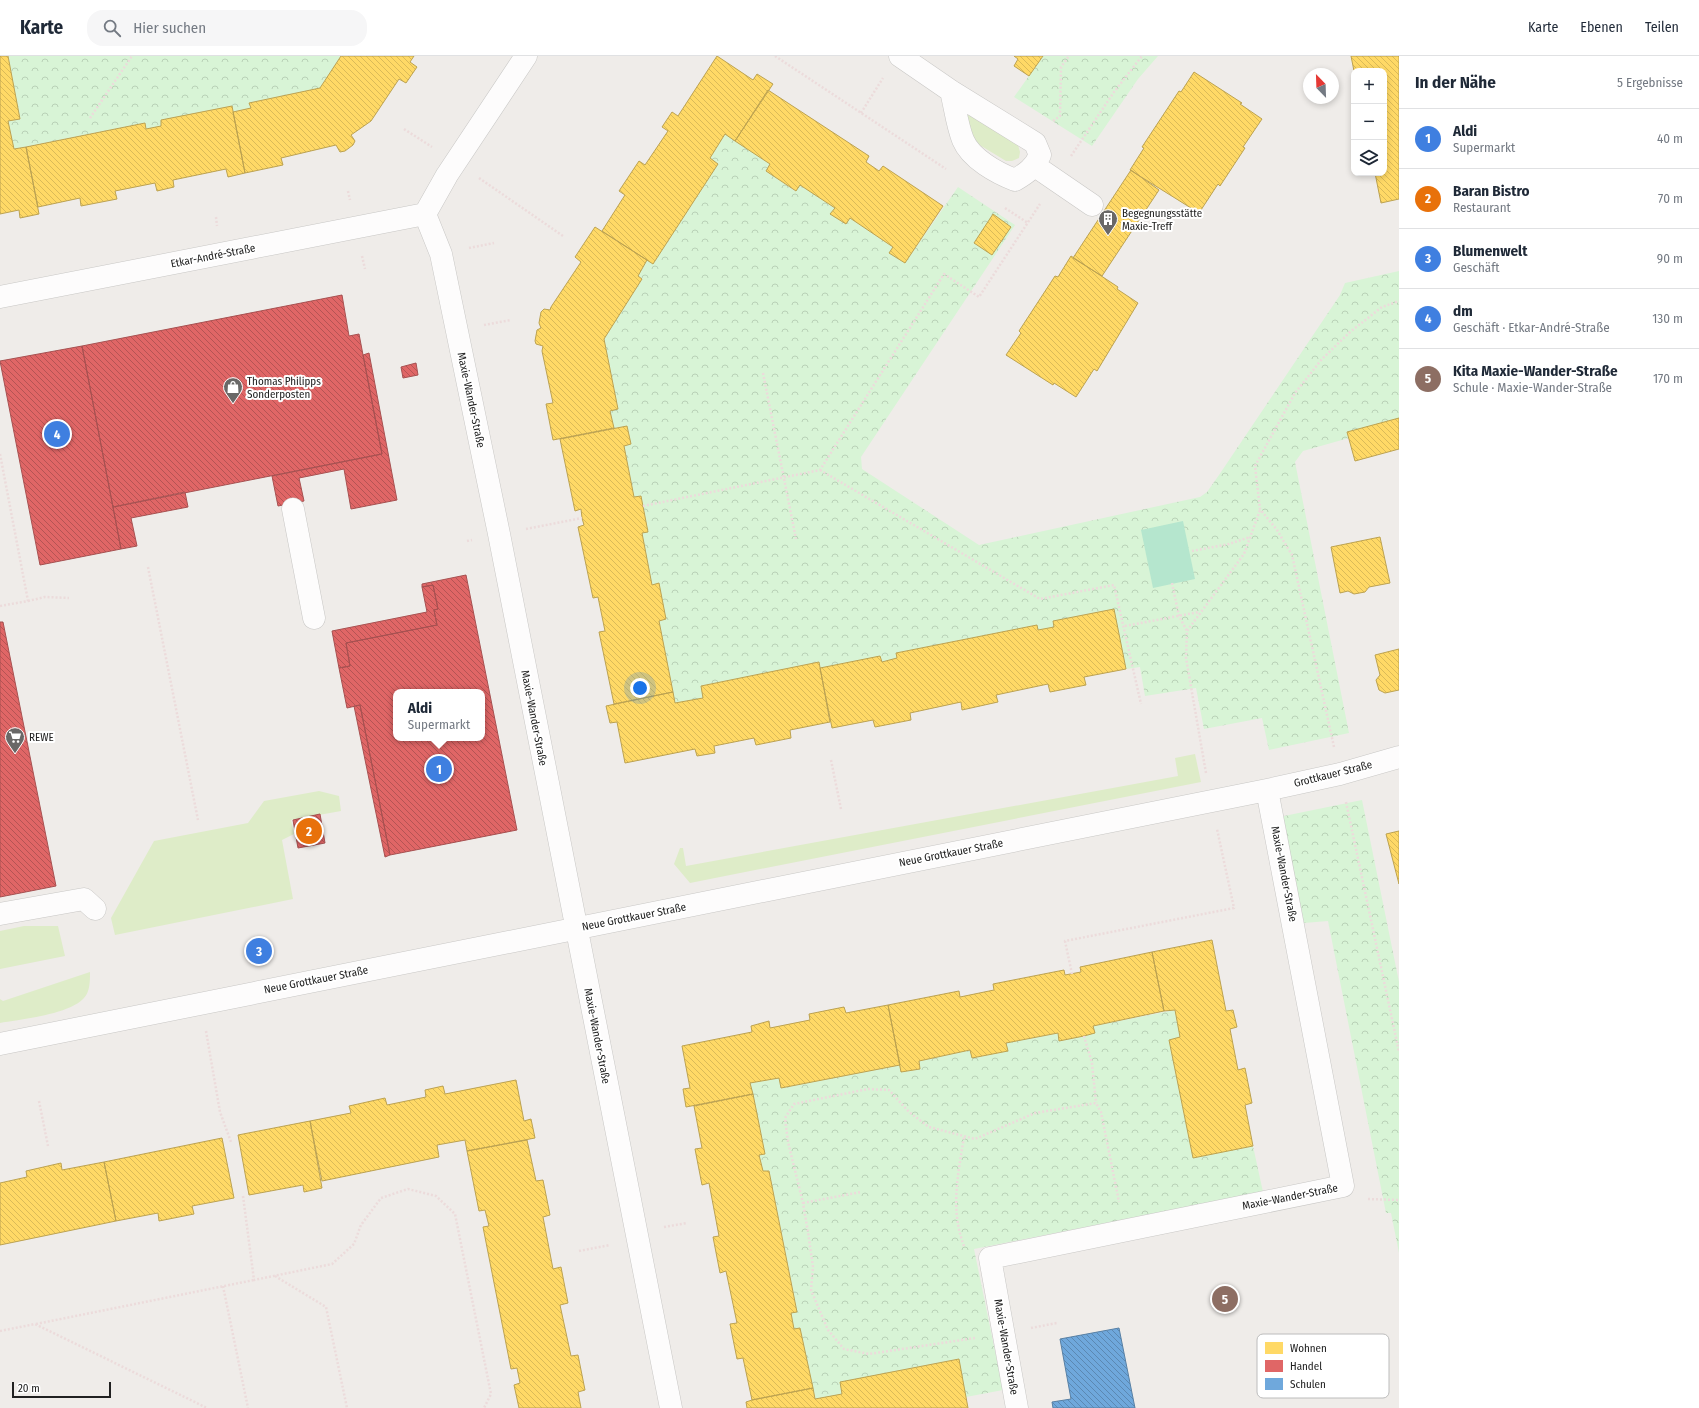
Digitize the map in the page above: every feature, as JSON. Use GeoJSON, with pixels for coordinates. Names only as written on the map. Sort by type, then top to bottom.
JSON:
{"type":"FeatureCollection","features":[{"type":"Feature","properties":{"kind":"street"},"geometry":{"type":"LineString","coordinates":[[425,214],[455,162],[526,56]]}},
{"type":"Feature","properties":{"kind":"street"},"geometry":{"type":"LineString","coordinates":[[900,56],[951,91],[1035,143],[1040,155],[1035,166],[1028,173],[1015,180],[1000,174],[975,155],[964,141],[951,91]]}},
{"type":"Feature","properties":{"kind":"street"},"geometry":{"type":"LineString","coordinates":[[1035,166],[1092,205]]}},
{"type":"Feature","properties":{"kind":"street","name":"Etkar-André-Straße"},"geometry":{"type":"LineString","coordinates":[[0,297],[425,214]]}},
{"type":"Feature","properties":{"kind":"street","name":"Maxie-Wander-Straße"},"geometry":{"type":"LineString","coordinates":[[425,214],[441,254],[499,534],[671,1408]]}},
{"type":"Feature","properties":{"kind":"street"},"geometry":{"type":"LineString","coordinates":[[293,509],[314,618]]}},
{"type":"Feature","properties":{"kind":"street","name":"Grottkauer Straße"},"geometry":{"type":"LineString","coordinates":[[1267,790],[1340,774],[1399,757]]}},
{"type":"Feature","properties":{"kind":"street","name":"Maxie-Wander-Straße"},"geometry":{"type":"LineString","coordinates":[[1017,1408],[990,1258],[1343,1186],[1267,790]]}},
{"type":"Feature","properties":{"kind":"street","name":"Neue Grottkauer Straße"},"geometry":{"type":"LineString","coordinates":[[0,1044],[1267,790]]}},
{"type":"Feature","properties":{"kind":"street"},"geometry":{"type":"LineString","coordinates":[[0,914],[84,899],[95,909]]}},
{"type":"Feature","properties":{"kind":"path"},"geometry":{"type":"LineString","coordinates":[[90,118],[132,56]]}},
{"type":"Feature","properties":{"kind":"path"},"geometry":{"type":"LineString","coordinates":[[775,56],[951,172]]}},
{"type":"Feature","properties":{"kind":"path"},"geometry":{"type":"LineString","coordinates":[[1048,125],[1060,116],[1061,67],[1069,56]]}},
{"type":"Feature","properties":{"kind":"path"},"geometry":{"type":"LineString","coordinates":[[861,113],[885,75]]}},
{"type":"Feature","properties":{"kind":"path"},"geometry":{"type":"LineString","coordinates":[[455,162],[563,236]]}},
{"type":"Feature","properties":{"kind":"path"},"geometry":{"type":"LineString","coordinates":[[1002,206],[1028,223]]}},
{"type":"Feature","properties":{"kind":"path"},"geometry":{"type":"LineString","coordinates":[[820,470],[944,274],[979,297]]}},
{"type":"Feature","properties":{"kind":"path"},"geometry":{"type":"LineString","coordinates":[[1187,631],[1244,554],[1260,509],[1255,466],[1295,393],[1322,358],[1350,332],[1382,307],[1399,300]]}},
{"type":"Feature","properties":{"kind":"path"},"geometry":{"type":"LineString","coordinates":[[763,373],[796,539]]}},
{"type":"Feature","properties":{"kind":"path"},"geometry":{"type":"LineString","coordinates":[[0,454],[28,601]]}},
{"type":"Feature","properties":{"kind":"path"},"geometry":{"type":"LineString","coordinates":[[643,506],[820,470],[1040,599],[1114,585],[1125,626],[1141,704]]}},
{"type":"Feature","properties":{"kind":"path"},"geometry":{"type":"LineString","coordinates":[[1260,509],[1277,530],[1292,555],[1399,1052]]}},
{"type":"Feature","properties":{"kind":"path"},"geometry":{"type":"LineString","coordinates":[[499,534],[582,518]]}},
{"type":"Feature","properties":{"kind":"path"},"geometry":{"type":"LineString","coordinates":[[1192,552],[1229,544],[1250,536]]}},
{"type":"Feature","properties":{"kind":"path"},"geometry":{"type":"LineString","coordinates":[[148,568],[198,820]]}},
{"type":"Feature","properties":{"kind":"path"},"geometry":{"type":"LineString","coordinates":[[1072,974],[1065,941],[1234,908],[1211,801],[1186,658],[1187,631],[1179,616],[1172,583]]}},
{"type":"Feature","properties":{"kind":"path"},"geometry":{"type":"LineString","coordinates":[[0,606],[45,597],[69,598]]}},
{"type":"Feature","properties":{"kind":"path"},"geometry":{"type":"LineString","coordinates":[[1125,626],[1200,612]]}},
{"type":"Feature","properties":{"kind":"path"},"geometry":{"type":"LineString","coordinates":[[832,760],[841,810]]}},
{"type":"Feature","properties":{"kind":"path"},"geometry":{"type":"LineString","coordinates":[[202,1003],[220,1112],[231,1142]]}},
{"type":"Feature","properties":{"kind":"path"},"geometry":{"type":"LineString","coordinates":[[1084,1036],[1092,1062],[1096,1103],[1101,1112],[1125,1230]]}},
{"type":"Feature","properties":{"kind":"path"},"geometry":{"type":"LineString","coordinates":[[1004,1333],[869,1354],[844,1349],[828,1330],[811,1290],[813,1267],[803,1203],[789,1148],[785,1118],[794,1104],[868,1089],[889,1090],[909,1112],[929,1127],[975,1140],[1035,1113],[1096,1103]]}},
{"type":"Feature","properties":{"kind":"path"},"geometry":{"type":"LineString","coordinates":[[39,1101],[48,1146]]}},
{"type":"Feature","properties":{"kind":"path"},"geometry":{"type":"LineString","coordinates":[[964,1137],[956,1185],[955,1209],[959,1235],[965,1251],[990,1258]]}},
{"type":"Feature","properties":{"kind":"path"},"geometry":{"type":"LineString","coordinates":[[0,1331],[332,1264],[354,1244],[361,1225],[381,1198],[408,1189],[436,1196],[455,1214],[491,1394],[484,1408]]}},
{"type":"Feature","properties":{"kind":"path"},"geometry":{"type":"LineString","coordinates":[[803,1203],[861,1192]]}},
{"type":"Feature","properties":{"kind":"path"},"geometry":{"type":"LineString","coordinates":[[243,1196],[254,1280]]}},
{"type":"Feature","properties":{"kind":"path"},"geometry":{"type":"LineString","coordinates":[[275,1276],[326,1308],[346,1408]]}},
{"type":"Feature","properties":{"kind":"path"},"geometry":{"type":"LineString","coordinates":[[223,1286],[248,1408]]}},
{"type":"Feature","properties":{"kind":"path"},"geometry":{"type":"LineString","coordinates":[[36,1324],[207,1408]]}},
{"type":"Feature","properties":{"kind":"green space"},"geometry":{"type":"Polygon","coordinates":[[[8,56],[341,56],[320,88],[249,103],[251,108],[233,112],[231,106],[161,120],[161,126],[146,129],[144,123],[14,149],[8,121],[20,119],[8,56]]]}},
{"type":"Feature","properties":{"kind":"green space"},"geometry":{"type":"Polygon","coordinates":[[[1043,56],[1158,56],[1138,79],[1092,146],[1014,97],[1043,56]]]}},
{"type":"Feature","properties":{"kind":"green space"},"geometry":{"type":"Polygon","coordinates":[[[969,111],[1018,145],[1020,152],[1019,158],[1012,161],[1006,161],[973,141],[967,115],[969,111]]]}},
{"type":"Feature","properties":{"kind":"green space"},"geometry":{"type":"Polygon","coordinates":[[[725,134],[770,164],[766,171],[795,191],[800,185],[835,208],[831,214],[845,224],[850,218],[893,247],[889,253],[905,263],[958,187],[1015,225],[861,457],[862,469],[979,545],[1200,497],[1207,492],[1219,475],[1340,295],[1345,283],[1399,271],[1399,418],[1347,432],[1349,438],[1303,451],[1295,462],[1349,733],[1269,750],[1262,718],[1204,729],[1196,688],[1145,696],[1140,667],[1126,669],[1113,609],[1053,621],[1054,627],[1038,630],[1037,625],[896,653],[897,658],[882,662],[880,656],[820,668],[818,662],[701,686],[703,698],[675,703],[659,621],[666,619],[659,584],[652,585],[642,533],[648,531],[641,497],[634,497],[624,446],[631,444],[627,426],[614,428],[610,411],[618,408],[604,339],[642,279],[638,276],[647,260],[653,264],[718,164],[710,158],[725,134]]]}},
{"type":"Feature","properties":{"kind":"green space"},"geometry":{"type":"Polygon","coordinates":[[[1183,521],[1195,579],[1153,588],[1141,530],[1183,521]]]}},
{"type":"Feature","properties":{"kind":"green space"},"geometry":{"type":"Polygon","coordinates":[[[1195,754],[1201,782],[690,883],[674,864],[680,848],[683,848],[686,866],[1178,776],[1175,758],[1195,754]]]}},
{"type":"Feature","properties":{"kind":"green space"},"geometry":{"type":"Polygon","coordinates":[[[319,791],[339,796],[341,811],[291,820],[294,834],[282,840],[293,899],[115,935],[111,918],[154,841],[248,823],[264,801],[319,791]]]}},
{"type":"Feature","properties":{"kind":"green space"},"geometry":{"type":"Polygon","coordinates":[[[1362,800],[1399,982],[1399,1253],[1391,1213],[1386,1213],[1328,921],[1304,923],[1283,824],[1284,816],[1362,800]]]}},
{"type":"Feature","properties":{"kind":"green space"},"geometry":{"type":"Polygon","coordinates":[[[24,926],[58,926],[65,956],[0,969],[0,931],[24,926]]]}},
{"type":"Feature","properties":{"kind":"green space"},"geometry":{"type":"Polygon","coordinates":[[[90,972],[90,984],[88,991],[83,999],[75,1005],[49,1014],[0,1023],[0,999],[3,1001],[90,972]]]}},
{"type":"Feature","properties":{"kind":"green space"},"geometry":{"type":"Polygon","coordinates":[[[1175,1010],[1180,1037],[1169,1040],[1193,1157],[1253,1146],[1263,1192],[974,1249],[1003,1390],[966,1397],[958,1359],[840,1382],[842,1394],[815,1399],[800,1328],[794,1329],[791,1313],[797,1311],[769,1171],[763,1171],[759,1155],[765,1154],[750,1083],[779,1078],[781,1088],[900,1065],[902,1072],[920,1069],[919,1061],[970,1050],[972,1058],[1008,1051],[1006,1043],[1058,1033],[1060,1041],[1094,1033],[1093,1026],[1175,1010]]]}},
{"type":"Feature","properties":{"kind":"building: Wohnen"},"geometry":{"type":"Polygon","coordinates":[[[0,56],[8,56],[20,119],[8,121],[14,149],[26,147],[39,214],[20,218],[19,210],[0,214],[0,56]]]}},
{"type":"Feature","properties":{"kind":"building: Wohnen"},"geometry":{"type":"Polygon","coordinates":[[[341,56],[414,56],[410,62],[417,67],[406,83],[399,79],[371,121],[351,135],[355,141],[353,145],[345,151],[340,152],[336,145],[281,158],[283,165],[245,173],[233,112],[251,108],[249,103],[320,88],[341,56]]]}},
{"type":"Feature","properties":{"kind":"building: Wohnen"},"geometry":{"type":"Polygon","coordinates":[[[717,56],[753,80],[757,74],[773,84],[735,141],[725,134],[710,158],[718,164],[653,264],[602,231],[625,195],[619,191],[639,161],[645,165],[668,131],[662,127],[672,112],[678,116],[717,56]]]}},
{"type":"Feature","properties":{"kind":"building: Wohnen"},"geometry":{"type":"Polygon","coordinates":[[[1014,56],[1043,56],[1029,76],[1014,66],[1018,59],[1014,56]]]}},
{"type":"Feature","properties":{"kind":"building: Wohnen"},"geometry":{"type":"Polygon","coordinates":[[[1351,56],[1399,56],[1399,199],[1381,203],[1376,176],[1387,176],[1387,68],[1353,68],[1351,56]]]}},
{"type":"Feature","properties":{"kind":"building: Wohnen"},"geometry":{"type":"Polygon","coordinates":[[[1194,72],[1242,103],[1240,104],[1262,119],[1243,147],[1245,148],[1220,186],[1218,184],[1199,213],[1130,170],[1144,148],[1142,147],[1179,91],[1181,92],[1194,72]]]}},
{"type":"Feature","properties":{"kind":"building: Wohnen"},"geometry":{"type":"Polygon","coordinates":[[[768,90],[869,156],[866,162],[879,171],[883,166],[943,206],[905,263],[889,253],[893,247],[850,218],[846,224],[830,214],[835,208],[800,185],[796,191],[766,171],[770,164],[735,141],[768,90]]]}},
{"type":"Feature","properties":{"kind":"building: Wohnen"},"geometry":{"type":"Polygon","coordinates":[[[232,106],[245,173],[228,177],[226,169],[173,180],[174,187],[157,191],[155,183],[115,191],[117,199],[81,206],[80,198],[38,207],[26,147],[145,123],[146,129],[161,126],[161,120],[232,106]]]}},
{"type":"Feature","properties":{"kind":"building: Wohnen","name":"Begegnungsstätte Maxie-Treff"},"geometry":{"type":"Polygon","coordinates":[[[1131,170],[1159,190],[1102,276],[1073,258],[1131,170]]]}},
{"type":"Feature","properties":{"kind":"building: Wohnen"},"geometry":{"type":"Polygon","coordinates":[[[993,214],[1011,227],[992,255],[974,243],[993,214]]]}},
{"type":"Feature","properties":{"kind":"building: Wohnen"},"geometry":{"type":"Polygon","coordinates":[[[595,227],[647,260],[638,276],[642,279],[604,339],[618,409],[610,411],[614,428],[553,440],[546,404],[553,403],[542,351],[543,346],[536,344],[535,341],[537,330],[541,328],[539,323],[541,312],[544,309],[550,310],[581,262],[575,257],[595,227]]]}},
{"type":"Feature","properties":{"kind":"building: Wohnen"},"geometry":{"type":"Polygon","coordinates":[[[1071,256],[1118,287],[1117,289],[1138,303],[1097,371],[1094,369],[1076,397],[1054,383],[1053,385],[1006,355],[1021,333],[1019,331],[1055,276],[1058,277],[1071,256]]]}},
{"type":"Feature","properties":{"kind":"building: Wohnen"},"geometry":{"type":"Polygon","coordinates":[[[1399,418],[1399,449],[1355,461],[1347,432],[1399,418]]]}},
{"type":"Feature","properties":{"kind":"building: Wohnen"},"geometry":{"type":"Polygon","coordinates":[[[627,426],[631,444],[624,446],[634,497],[641,496],[648,532],[642,533],[652,585],[659,583],[666,619],[659,621],[673,692],[614,704],[599,632],[605,631],[598,597],[593,598],[578,527],[584,525],[581,509],[575,511],[560,439],[627,426]]]}},
{"type":"Feature","properties":{"kind":"building: Wohnen"},"geometry":{"type":"Polygon","coordinates":[[[1380,537],[1390,583],[1369,587],[1365,592],[1354,594],[1348,591],[1340,593],[1331,547],[1380,537]]]}},
{"type":"Feature","properties":{"kind":"building: Wohnen"},"geometry":{"type":"Polygon","coordinates":[[[1114,609],[1126,669],[1084,677],[1086,685],[1050,692],[1048,684],[996,695],[998,702],[962,710],[961,702],[910,713],[911,720],[875,727],[873,720],[832,728],[820,668],[880,656],[882,662],[897,658],[896,653],[1037,625],[1038,630],[1054,627],[1053,621],[1114,609]]]}},
{"type":"Feature","properties":{"kind":"building: Wohnen"},"geometry":{"type":"Polygon","coordinates":[[[1399,649],[1399,690],[1385,693],[1379,690],[1376,680],[1380,675],[1375,655],[1399,649]]]}},
{"type":"Feature","properties":{"kind":"building: Wohnen"},"geometry":{"type":"Polygon","coordinates":[[[819,662],[830,722],[790,730],[791,738],[756,745],[754,738],[714,746],[715,753],[697,756],[695,749],[625,763],[617,722],[610,723],[606,706],[673,692],[675,703],[703,698],[701,686],[819,662]]]}},
{"type":"Feature","properties":{"kind":"building: Wohnen"},"geometry":{"type":"Polygon","coordinates":[[[1399,831],[1399,884],[1386,834],[1399,831]]]}},
{"type":"Feature","properties":{"kind":"building: Wohnen"},"geometry":{"type":"Polygon","coordinates":[[[1212,940],[1226,1011],[1233,1010],[1237,1027],[1230,1029],[1238,1070],[1245,1068],[1252,1103],[1245,1105],[1253,1146],[1193,1158],[1169,1040],[1180,1037],[1175,1010],[1164,1011],[1152,952],[1212,940]]]}},
{"type":"Feature","properties":{"kind":"building: Wohnen"},"geometry":{"type":"Polygon","coordinates":[[[1152,952],[1164,1011],[1093,1026],[1095,1033],[1084,1036],[1059,1041],[1058,1033],[1006,1043],[1008,1051],[972,1058],[970,1050],[919,1061],[920,1069],[901,1072],[888,1005],[959,991],[960,997],[994,990],[993,984],[1064,970],[1065,975],[1081,972],[1080,967],[1152,952]]]}},
{"type":"Feature","properties":{"kind":"building: Wohnen"},"geometry":{"type":"Polygon","coordinates":[[[888,1005],[900,1065],[781,1088],[779,1078],[750,1083],[753,1094],[686,1107],[683,1089],[690,1088],[682,1046],[752,1032],[751,1026],[769,1021],[770,1028],[810,1020],[809,1014],[844,1007],[846,1013],[888,1005]]]}},
{"type":"Feature","properties":{"kind":"building: Wohnen"},"geometry":{"type":"Polygon","coordinates":[[[516,1080],[524,1121],[531,1119],[535,1138],[467,1151],[465,1140],[437,1145],[439,1157],[322,1181],[310,1121],[351,1113],[349,1106],[385,1098],[387,1105],[426,1097],[425,1090],[443,1086],[445,1094],[516,1080]]]}},
{"type":"Feature","properties":{"kind":"building: Wohnen"},"geometry":{"type":"Polygon","coordinates":[[[753,1094],[765,1154],[759,1155],[763,1171],[769,1171],[797,1312],[791,1313],[794,1329],[800,1328],[813,1388],[752,1400],[743,1358],[737,1359],[730,1324],[737,1323],[726,1271],[720,1273],[713,1237],[719,1236],[709,1183],[702,1185],[695,1149],[702,1148],[694,1106],[753,1094]]]}},
{"type":"Feature","properties":{"kind":"building: Wohnen"},"geometry":{"type":"Polygon","coordinates":[[[310,1121],[322,1188],[304,1192],[303,1185],[249,1195],[238,1135],[310,1121]]]}},
{"type":"Feature","properties":{"kind":"building: Wohnen"},"geometry":{"type":"Polygon","coordinates":[[[222,1138],[234,1198],[192,1206],[194,1214],[159,1221],[158,1213],[116,1221],[104,1162],[222,1138]]]}},
{"type":"Feature","properties":{"kind":"building: Wohnen"},"geometry":{"type":"Polygon","coordinates":[[[527,1140],[536,1181],[543,1180],[550,1215],[543,1217],[553,1269],[561,1267],[568,1303],[560,1305],[571,1356],[578,1355],[585,1390],[578,1392],[581,1408],[519,1408],[514,1385],[520,1383],[517,1368],[511,1369],[483,1227],[489,1226],[485,1210],[479,1211],[467,1151],[527,1140]]]}},
{"type":"Feature","properties":{"kind":"building: Wohnen"},"geometry":{"type":"Polygon","coordinates":[[[104,1162],[116,1221],[0,1245],[0,1183],[27,1177],[26,1171],[61,1163],[62,1170],[104,1162]]]}},
{"type":"Feature","properties":{"kind":"building: Wohnen"},"geometry":{"type":"Polygon","coordinates":[[[959,1359],[968,1408],[747,1408],[746,1402],[752,1400],[813,1388],[815,1399],[842,1394],[840,1382],[959,1359]]]}},
{"type":"Feature","properties":{"kind":"building: Handel","name":"Thomas Philipps Sonderposten"},"geometry":{"type":"Polygon","coordinates":[[[342,295],[349,336],[359,334],[382,454],[113,507],[82,346],[342,295]]]}},
{"type":"Feature","properties":{"kind":"building: Handel"},"geometry":{"type":"Polygon","coordinates":[[[82,346],[121,549],[40,565],[0,361],[82,346]]]}},
{"type":"Feature","properties":{"kind":"building: Handel"},"geometry":{"type":"Polygon","coordinates":[[[369,353],[397,500],[351,509],[344,469],[299,478],[304,501],[278,506],[272,476],[382,454],[363,355],[369,353]]]}},
{"type":"Feature","properties":{"kind":"building: Handel"},"geometry":{"type":"Polygon","coordinates":[[[416,363],[418,375],[403,378],[401,367],[416,363]]]}},
{"type":"Feature","properties":{"kind":"building: Handel"},"geometry":{"type":"Polygon","coordinates":[[[185,492],[188,507],[131,518],[137,546],[121,549],[113,507],[185,492]]]}},
{"type":"Feature","properties":{"kind":"building: Handel"},"geometry":{"type":"Polygon","coordinates":[[[466,575],[517,830],[390,855],[360,705],[347,708],[339,668],[350,666],[346,643],[437,625],[434,610],[438,609],[433,585],[422,587],[422,584],[466,575]]]}},
{"type":"Feature","properties":{"kind":"building: Handel"},"geometry":{"type":"Polygon","coordinates":[[[433,585],[438,609],[434,610],[437,625],[346,643],[350,666],[339,668],[332,631],[427,612],[422,587],[433,585]]]}},
{"type":"Feature","properties":{"kind":"building: Handel","name":"REWE"},"geometry":{"type":"Polygon","coordinates":[[[0,622],[3,622],[56,886],[0,897],[0,622]]]}},
{"type":"Feature","properties":{"kind":"building: Handel"},"geometry":{"type":"Polygon","coordinates":[[[360,705],[390,855],[385,857],[354,706],[360,705]]]}},
{"type":"Feature","properties":{"kind":"building: Handel"},"geometry":{"type":"Polygon","coordinates":[[[320,814],[325,843],[298,848],[293,820],[320,814]]]}},
{"type":"Feature","properties":{"kind":"building: Schulen"},"geometry":{"type":"Polygon","coordinates":[[[1119,1328],[1135,1408],[1053,1408],[1052,1402],[1071,1399],[1060,1339],[1119,1328]]]}},
{"type":"Feature","properties":{"kind":"place","name":"Begegnungsstätte Maxie-Treff"},"geometry":{"type":"Point","coordinates":[1108,236]}},
{"type":"Feature","properties":{"kind":"place","name":"Thomas Philipps Sonderposten"},"geometry":{"type":"Point","coordinates":[233,404]}},
{"type":"Feature","properties":{"kind":"place","name":"dm"},"geometry":{"type":"Point","coordinates":[57,434]}},
{"type":"Feature","properties":{"kind":"place","name":"REWE"},"geometry":{"type":"Point","coordinates":[15,754]}},
{"type":"Feature","properties":{"kind":"place","name":"Aldi"},"geometry":{"type":"Point","coordinates":[439,769]}},
{"type":"Feature","properties":{"kind":"place","name":"Baran Bistro"},"geometry":{"type":"Point","coordinates":[309,831]}},
{"type":"Feature","properties":{"kind":"place","name":"Blumenwelt"},"geometry":{"type":"Point","coordinates":[259,951]}},
{"type":"Feature","properties":{"kind":"place","name":"Kita Maxie-Wander-Straße"},"geometry":{"type":"Point","coordinates":[1225,1299]}}]}
